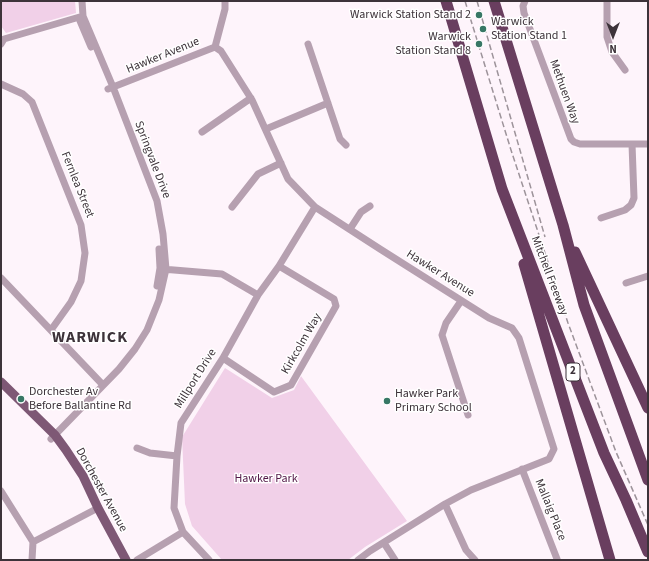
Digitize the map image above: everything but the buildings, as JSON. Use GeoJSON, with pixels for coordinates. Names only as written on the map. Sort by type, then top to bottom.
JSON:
{"type":"FeatureCollection","features":[{"type":"Feature","properties":{"kind":"highway","name":"Mitchell Freeway"},"geometry":{"type":"LineString","coordinates":[[446,1],[502,189],[604,453],[648,552]]}},
{"type":"Feature","properties":{"kind":"highway","name":"Mitchell Freeway"},"geometry":{"type":"LineString","coordinates":[[494,1],[562,225],[584,305],[648,480]]}},
{"type":"Feature","properties":{"kind":"highway"},"geometry":{"type":"LineString","coordinates":[[502,189],[609,558]]}},
{"type":"Feature","properties":{"kind":"highway"},"geometry":{"type":"LineString","coordinates":[[562,225],[648,408]]}},
{"type":"Feature","properties":{"kind":"main road","name":"Dorchester Avenue"},"geometry":{"type":"LineString","coordinates":[[1,382],[51,435],[74,462],[120,560]]}},
{"type":"Feature","properties":{"kind":"main road","name":"Dorchester Avenue"},"geometry":{"type":"LineString","coordinates":[[1,389],[51,435]]}},
{"type":"Feature","properties":{"kind":"main road","name":"Dorchester Avenue"},"geometry":{"type":"LineString","coordinates":[[96,509],[126,560]]}},
{"type":"Feature","properties":{"kind":"street","name":"Springvale Drive"},"geometry":{"type":"LineString","coordinates":[[51,435],[126,360],[147,330],[158,300],[163,269],[163,234],[157,201],[111,88],[81,17],[77,11],[78,1]]}},
{"type":"Feature","properties":{"kind":"street","name":"Springvale Drive"},"geometry":{"type":"LineString","coordinates":[[81,17],[82,1]]}},
{"type":"Feature","properties":{"kind":"street"},"geometry":{"type":"LineString","coordinates":[[215,47],[225,9],[225,1]]}},
{"type":"Feature","properties":{"kind":"street","name":"Methuen Way"},"geometry":{"type":"LineString","coordinates":[[525,1],[523,6],[524,13],[570,137],[574,142],[580,144],[648,144]]}},
{"type":"Feature","properties":{"kind":"street"},"geometry":{"type":"LineString","coordinates":[[607,1],[607,37],[612,52],[624,70]]}},
{"type":"Feature","properties":{"kind":"street"},"geometry":{"type":"LineString","coordinates":[[2,39],[81,17]]}},
{"type":"Feature","properties":{"kind":"street"},"geometry":{"type":"LineString","coordinates":[[308,44],[340,139],[346,145]]}},
{"type":"Feature","properties":{"kind":"street","name":"Hawker Avenue"},"geometry":{"type":"LineString","coordinates":[[111,88],[215,47],[221,51],[251,98],[288,179],[315,207],[461,301],[489,318],[512,328],[519,338],[554,449],[549,460],[471,490],[445,504],[358,560]]}},
{"type":"Feature","properties":{"kind":"street","name":"Fernlea Street"},"geometry":{"type":"LineString","coordinates":[[1,84],[23,94],[32,102],[81,225],[85,253],[81,281],[71,302],[51,330]]}},
{"type":"Feature","properties":{"kind":"street"},"geometry":{"type":"LineString","coordinates":[[202,132],[251,98]]}},
{"type":"Feature","properties":{"kind":"street"},"geometry":{"type":"LineString","coordinates":[[266,129],[328,103]]}},
{"type":"Feature","properties":{"kind":"street"},"geometry":{"type":"LineString","coordinates":[[602,218],[625,210],[631,205],[634,198],[632,144]]}},
{"type":"Feature","properties":{"kind":"street"},"geometry":{"type":"LineString","coordinates":[[232,207],[258,174],[281,163]]}},
{"type":"Feature","properties":{"kind":"street"},"geometry":{"type":"LineString","coordinates":[[350,229],[361,212],[370,206]]}},
{"type":"Feature","properties":{"kind":"street","name":"Millport Drive"},"geometry":{"type":"LineString","coordinates":[[183,532],[174,508],[177,456],[181,423],[223,358],[258,295],[279,266],[315,207]]}},
{"type":"Feature","properties":{"kind":"street","name":"Kirkcolm Way"},"geometry":{"type":"LineString","coordinates":[[223,358],[274,392],[290,385],[336,306],[334,299],[279,266]]}},
{"type":"Feature","properties":{"kind":"street"},"geometry":{"type":"LineString","coordinates":[[163,269],[222,274],[258,295]]}},
{"type":"Feature","properties":{"kind":"street"},"geometry":{"type":"LineString","coordinates":[[626,283],[648,276]]}},
{"type":"Feature","properties":{"kind":"street"},"geometry":{"type":"LineString","coordinates":[[1,278],[102,383]]}},
{"type":"Feature","properties":{"kind":"street"},"geometry":{"type":"LineString","coordinates":[[461,301],[446,323],[442,335],[468,415]]}},
{"type":"Feature","properties":{"kind":"street"},"geometry":{"type":"LineString","coordinates":[[137,448],[150,453],[177,456]]}},
{"type":"Feature","properties":{"kind":"street","name":"Mallaig Place"},"geometry":{"type":"LineString","coordinates":[[522,470],[558,559]]}},
{"type":"Feature","properties":{"kind":"street"},"geometry":{"type":"LineString","coordinates":[[1,491],[33,542],[32,560]]}},
{"type":"Feature","properties":{"kind":"street"},"geometry":{"type":"LineString","coordinates":[[445,504],[466,550],[475,560]]}},
{"type":"Feature","properties":{"kind":"street"},"geometry":{"type":"LineString","coordinates":[[33,542],[96,509]]}},
{"type":"Feature","properties":{"kind":"street"},"geometry":{"type":"LineString","coordinates":[[137,560],[183,532],[209,560]]}},
{"type":"Feature","properties":{"kind":"street"},"geometry":{"type":"LineString","coordinates":[[384,543],[395,560]]}},
{"type":"Feature","properties":{"kind":"green space"},"geometry":{"type":"Polygon","coordinates":[[[1,1],[75,1],[76,13],[6,33],[1,26],[1,1]]]}},
{"type":"Feature","properties":{"kind":"green space","name":"Hawker Park"},"geometry":{"type":"Polygon","coordinates":[[[225,368],[272,398],[294,390],[301,376],[407,521],[365,547],[348,560],[222,560],[192,526],[185,504],[182,437],[225,368]]]}},
{"type":"Feature","properties":{"kind":"railway"},"geometry":{"type":"LineString","coordinates":[[465,1],[511,150],[568,323],[616,452],[648,525]]}},
{"type":"Feature","properties":{"kind":"railway"},"geometry":{"type":"LineString","coordinates":[[477,1],[545,237]]}},
{"type":"Feature","properties":{"kind":"place","name":"Warwick Station Stand 2"},"geometry":{"type":"Point","coordinates":[479,15]}},
{"type":"Feature","properties":{"kind":"place","name":"Warwick Station Stand 1"},"geometry":{"type":"Point","coordinates":[483,29]}},
{"type":"Feature","properties":{"kind":"place","name":"Warwick Station Stand 8"},"geometry":{"type":"Point","coordinates":[479,44]}},
{"type":"Feature","properties":{"kind":"place","name":"Dorchester Av Before Ballantine Rd"},"geometry":{"type":"Point","coordinates":[21,399]}},
{"type":"Feature","properties":{"kind":"place","name":"Hawker Park Primary School"},"geometry":{"type":"Point","coordinates":[387,401]}},
{"type":"Feature","properties":{"kind":"district","name":"WARWICK"},"geometry":{"type":"Point","coordinates":[90,338]}}]}
